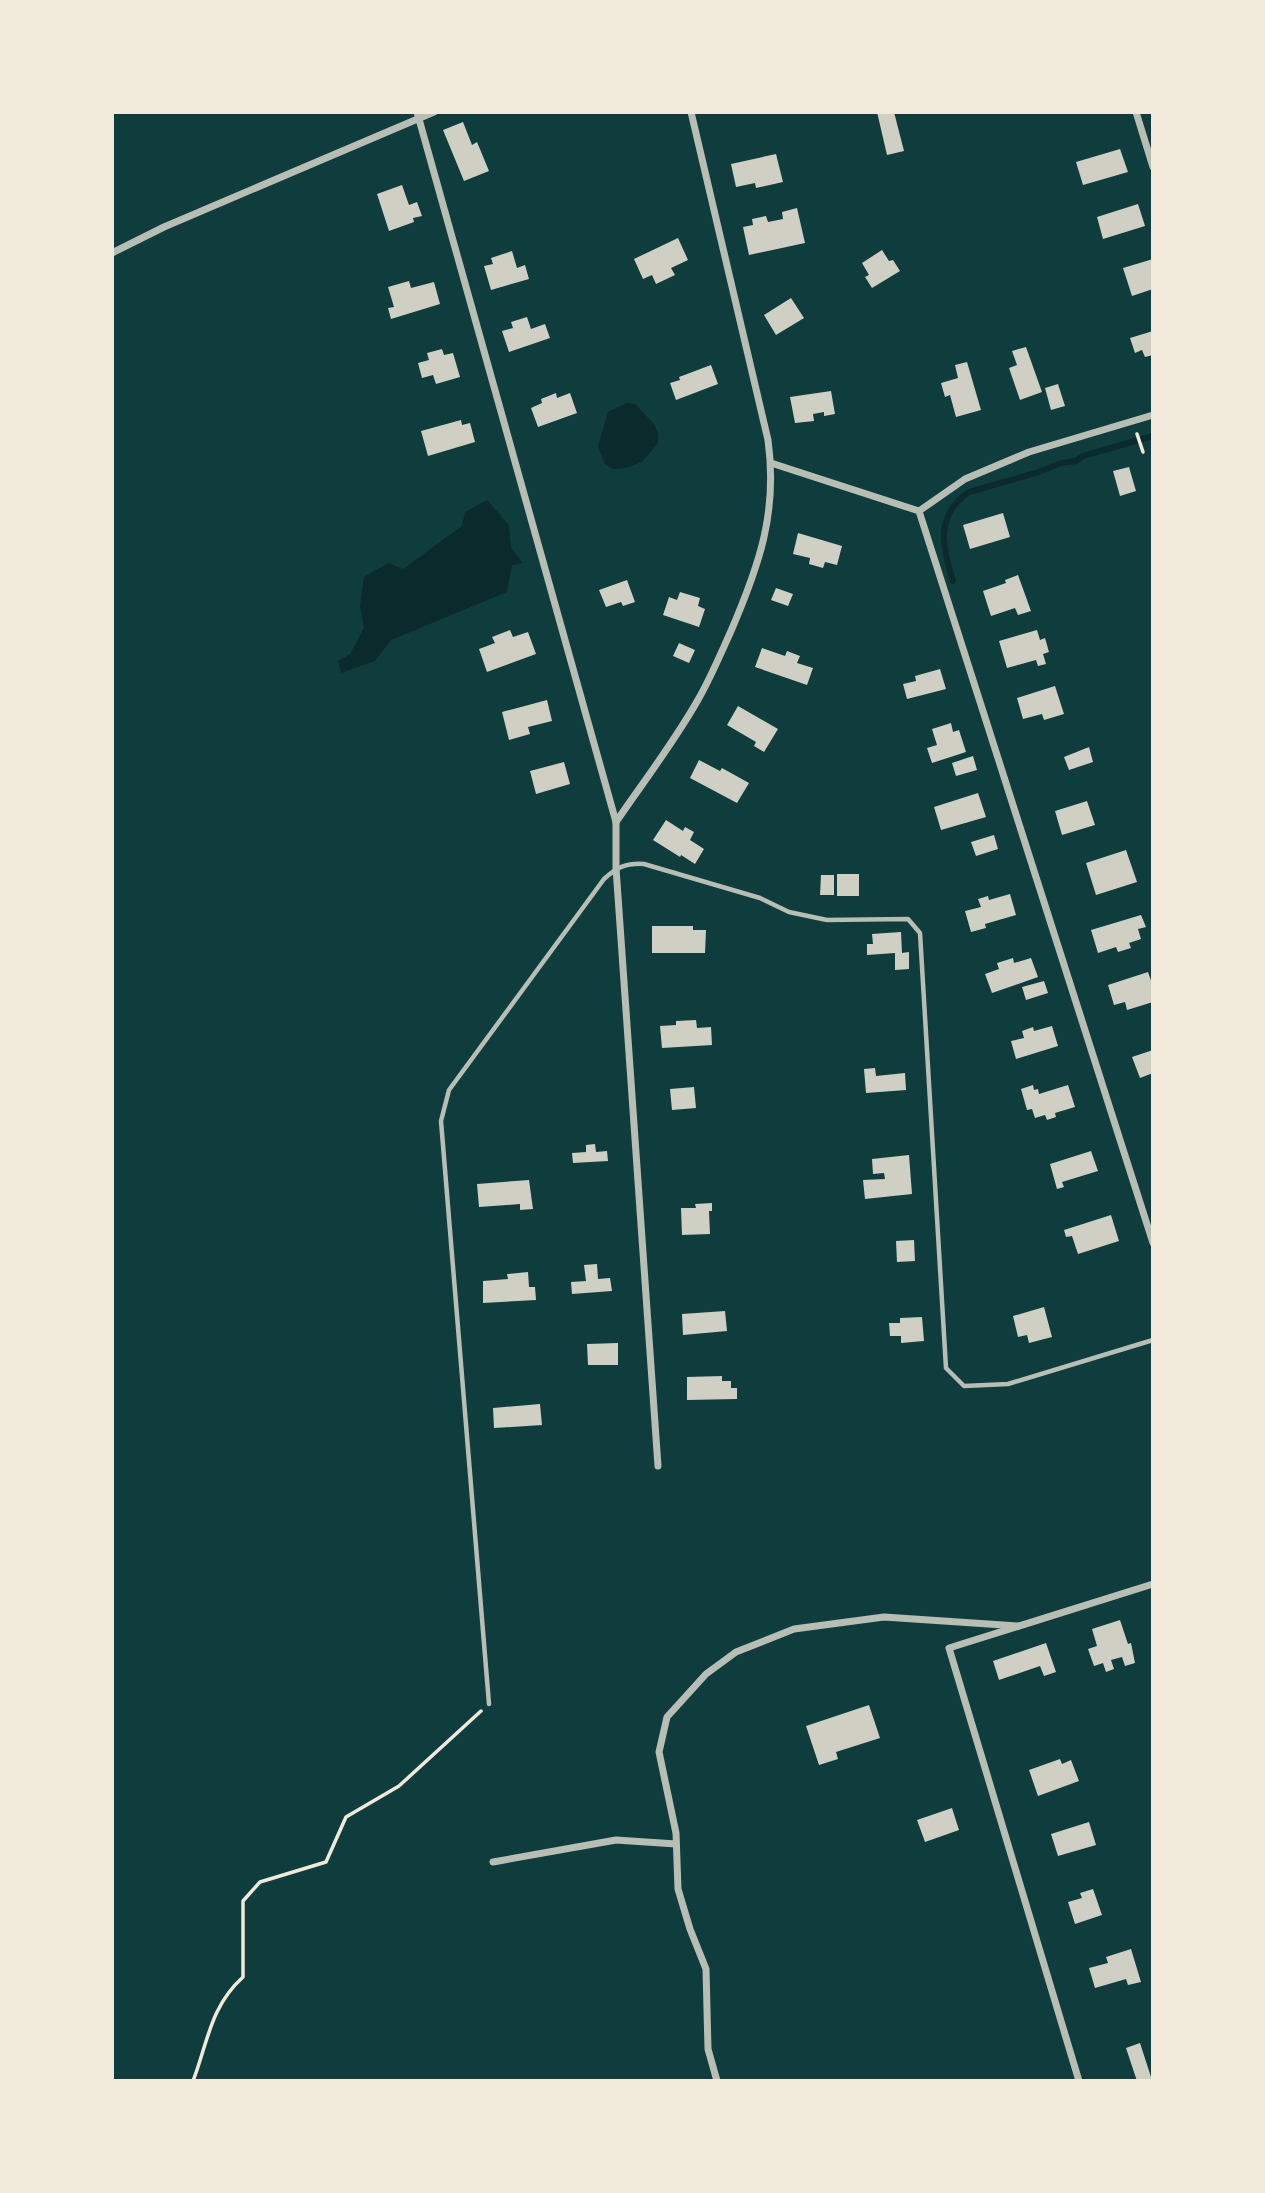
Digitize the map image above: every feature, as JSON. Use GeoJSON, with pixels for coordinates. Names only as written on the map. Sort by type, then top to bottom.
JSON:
{"type":"FeatureCollection","features":[{"type":"Feature","properties":{"kind":"street"},"geometry":{"type":"LineString","coordinates":[[112,253],[164,227],[419,116],[434,112]]}},
{"type":"Feature","properties":{"kind":"street"},"geometry":{"type":"LineString","coordinates":[[616,822],[698,700],[733,626],[755,570],[771,503],[768,440],[691,112]]}},
{"type":"Feature","properties":{"kind":"street"},"geometry":{"type":"LineString","coordinates":[[1136,112],[1153,167]]}},
{"type":"Feature","properties":{"kind":"street"},"geometry":{"type":"LineString","coordinates":[[419,116],[616,822],[616,868],[659,1466]]}},
{"type":"Feature","properties":{"kind":"street"},"geometry":{"type":"LineString","coordinates":[[919,510],[965,479],[1029,452],[1153,415]]}},
{"type":"Feature","properties":{"kind":"street"},"geometry":{"type":"LineString","coordinates":[[771,463],[919,510]]}},
{"type":"Feature","properties":{"kind":"street"},"geometry":{"type":"LineString","coordinates":[[919,510],[1153,1243]]}},
{"type":"Feature","properties":{"kind":"street"},"geometry":{"type":"LineString","coordinates":[[1079,2081],[948,1648],[1153,1584]]}},
{"type":"Feature","properties":{"kind":"street"},"geometry":{"type":"LineString","coordinates":[[717,2081],[708,2049],[706,1969],[678,1889],[676,1833],[659,1752],[667,1717],[706,1674],[736,1652],[794,1629],[884,1617],[1018,1626]]}},
{"type":"Feature","properties":{"kind":"street"},"geometry":{"type":"LineString","coordinates":[[493,1862],[616,1840],[676,1844]]}},
{"type":"Feature","properties":{"kind":"lane"},"geometry":{"type":"LineString","coordinates":[[489,1704],[441,1121],[449,1090],[604,879],[616,868],[629,864],[644,864],[760,898],[789,912],[827,920],[908,919],[920,933],[946,1368],[964,1386],[1008,1384],[1153,1340]]}},
{"type":"Feature","properties":{"kind":"path"},"geometry":{"type":"LineString","coordinates":[[1138,436],[1143,452]]}},
{"type":"Feature","properties":{"kind":"path"},"geometry":{"type":"LineString","coordinates":[[193,2081],[215,2012],[231,1988],[243,1977],[243,1901],[260,1882],[326,1862],[346,1817],[399,1786],[489,1704]]}},
{"type":"Feature","properties":{"kind":"water"},"geometry":{"type":"Polygon","coordinates":[[[627,403],[635,404],[654,424],[658,443],[642,462],[613,469],[605,464],[598,446],[608,412],[627,403]]]}},
{"type":"Feature","properties":{"kind":"water"},"geometry":{"type":"Polygon","coordinates":[[[487,500],[509,525],[511,547],[523,563],[512,565],[507,592],[391,640],[375,661],[341,673],[338,661],[350,654],[364,628],[360,606],[364,577],[388,563],[403,569],[462,526],[465,512],[487,500]]]}},
{"type":"Feature","properties":{"kind":"building"},"geometry":{"type":"Polygon","coordinates":[[[877,112],[894,112],[904,151],[887,155],[877,112]]]}},
{"type":"Feature","properties":{"kind":"building"},"geometry":{"type":"Polygon","coordinates":[[[463,122],[472,145],[477,142],[489,171],[464,181],[443,130],[463,122]]]}},
{"type":"Feature","properties":{"kind":"building"},"geometry":{"type":"Polygon","coordinates":[[[1120,149],[1128,172],[1083,185],[1076,162],[1120,149]]]}},
{"type":"Feature","properties":{"kind":"building"},"geometry":{"type":"Polygon","coordinates":[[[776,154],[783,182],[756,188],[755,183],[736,187],[731,164],[776,154]]]}},
{"type":"Feature","properties":{"kind":"building"},"geometry":{"type":"Polygon","coordinates":[[[402,185],[409,205],[417,202],[422,216],[413,218],[414,222],[389,231],[377,194],[402,185]]]}},
{"type":"Feature","properties":{"kind":"building"},"geometry":{"type":"Polygon","coordinates":[[[1138,204],[1145,226],[1103,239],[1097,217],[1138,204]]]}},
{"type":"Feature","properties":{"kind":"building"},"geometry":{"type":"Polygon","coordinates":[[[797,208],[805,243],[749,255],[743,227],[753,225],[752,219],[766,216],[768,222],[783,219],[782,212],[797,208]]]}},
{"type":"Feature","properties":{"kind":"building"},"geometry":{"type":"Polygon","coordinates":[[[678,238],[688,260],[671,268],[675,275],[656,284],[652,275],[643,279],[634,259],[678,238]]]}},
{"type":"Feature","properties":{"kind":"building"},"geometry":{"type":"Polygon","coordinates":[[[882,250],[900,271],[872,288],[865,277],[869,275],[862,263],[882,250]]]}},
{"type":"Feature","properties":{"kind":"building"},"geometry":{"type":"Polygon","coordinates":[[[512,251],[517,268],[525,265],[529,279],[491,290],[484,266],[493,264],[491,258],[512,251]]]}},
{"type":"Feature","properties":{"kind":"building"},"geometry":{"type":"Polygon","coordinates":[[[1153,259],[1153,289],[1132,296],[1123,268],[1153,259]]]}},
{"type":"Feature","properties":{"kind":"building"},"geometry":{"type":"Polygon","coordinates":[[[409,281],[411,288],[434,282],[440,304],[391,319],[388,308],[394,307],[388,287],[409,281]]]}},
{"type":"Feature","properties":{"kind":"building"},"geometry":{"type":"Polygon","coordinates":[[[791,298],[804,318],[776,335],[764,315],[791,298]]]}},
{"type":"Feature","properties":{"kind":"building"},"geometry":{"type":"Polygon","coordinates":[[[527,317],[531,329],[545,324],[550,338],[509,352],[502,331],[513,328],[511,322],[527,317]]]}},
{"type":"Feature","properties":{"kind":"building"},"geometry":{"type":"Polygon","coordinates":[[[1153,331],[1153,355],[1145,357],[1142,350],[1135,353],[1130,338],[1153,331]]]}},
{"type":"Feature","properties":{"kind":"building"},"geometry":{"type":"Polygon","coordinates":[[[1026,347],[1042,392],[1020,400],[1009,368],[1017,365],[1012,351],[1026,347]]]}},
{"type":"Feature","properties":{"kind":"building"},"geometry":{"type":"Polygon","coordinates":[[[442,349],[444,355],[453,353],[460,377],[436,384],[433,375],[422,378],[418,363],[429,360],[427,353],[442,349]]]}},
{"type":"Feature","properties":{"kind":"building"},"geometry":{"type":"Polygon","coordinates":[[[967,362],[981,410],[956,417],[950,395],[945,397],[941,383],[958,378],[955,365],[967,362]]]}},
{"type":"Feature","properties":{"kind":"building"},"geometry":{"type":"Polygon","coordinates":[[[711,365],[718,384],[676,400],[670,383],[711,365]]]}},
{"type":"Feature","properties":{"kind":"building"},"geometry":{"type":"Polygon","coordinates":[[[1058,384],[1065,406],[1051,410],[1045,388],[1058,384]]]}},
{"type":"Feature","properties":{"kind":"building"},"geometry":{"type":"Polygon","coordinates":[[[831,391],[835,414],[813,414],[814,421],[795,423],[790,397],[831,391]]]}},
{"type":"Feature","properties":{"kind":"building"},"geometry":{"type":"Polygon","coordinates":[[[556,393],[557,398],[570,393],[577,413],[538,427],[531,408],[542,403],[541,399],[556,393]]]}},
{"type":"Feature","properties":{"kind":"building"},"geometry":{"type":"Polygon","coordinates":[[[461,420],[462,425],[470,423],[475,442],[428,456],[421,431],[461,420]]]}},
{"type":"Feature","properties":{"kind":"building"},"geometry":{"type":"Polygon","coordinates":[[[1129,467],[1136,491],[1120,496],[1113,471],[1129,467]]]}},
{"type":"Feature","properties":{"kind":"building"},"geometry":{"type":"Polygon","coordinates":[[[1003,513],[1010,537],[970,549],[963,525],[1003,513]]]}},
{"type":"Feature","properties":{"kind":"building"},"geometry":{"type":"Polygon","coordinates":[[[798,533],[842,546],[837,565],[825,562],[823,568],[809,564],[810,558],[793,554],[798,533]]]}},
{"type":"Feature","properties":{"kind":"building"},"geometry":{"type":"Polygon","coordinates":[[[1018,575],[1031,611],[1018,615],[1015,608],[991,616],[983,591],[1006,583],[1005,580],[1018,575]]]}},
{"type":"Feature","properties":{"kind":"building"},"geometry":{"type":"Polygon","coordinates":[[[627,580],[635,602],[623,606],[621,602],[606,607],[599,590],[627,580]]]}},
{"type":"Feature","properties":{"kind":"building"},"geometry":{"type":"Polygon","coordinates":[[[776,588],[793,594],[788,606],[771,600],[776,588]]]}},
{"type":"Feature","properties":{"kind":"building"},"geometry":{"type":"Polygon","coordinates":[[[680,592],[700,598],[698,606],[705,609],[699,627],[663,615],[669,597],[677,600],[680,592]]]}},
{"type":"Feature","properties":{"kind":"building"},"geometry":{"type":"Polygon","coordinates":[[[510,630],[513,637],[528,632],[536,654],[487,672],[479,649],[495,643],[492,637],[510,630]]]}},
{"type":"Feature","properties":{"kind":"building"},"geometry":{"type":"Polygon","coordinates":[[[1037,630],[1040,640],[1045,638],[1049,652],[1043,654],[1046,664],[1038,666],[1036,660],[1007,668],[999,641],[1037,630]]]}},
{"type":"Feature","properties":{"kind":"building"},"geometry":{"type":"Polygon","coordinates":[[[679,643],[695,650],[689,663],[673,656],[679,643]]]}},
{"type":"Feature","properties":{"kind":"building"},"geometry":{"type":"Polygon","coordinates":[[[762,648],[785,656],[787,651],[800,656],[797,663],[813,668],[807,685],[755,667],[762,648]]]}},
{"type":"Feature","properties":{"kind":"building"},"geometry":{"type":"Polygon","coordinates":[[[940,669],[946,689],[907,699],[903,684],[916,681],[915,676],[940,669]]]}},
{"type":"Feature","properties":{"kind":"building"},"geometry":{"type":"Polygon","coordinates":[[[1055,686],[1064,714],[1044,720],[1042,714],[1023,719],[1017,698],[1055,686]]]}},
{"type":"Feature","properties":{"kind":"building"},"geometry":{"type":"Polygon","coordinates":[[[547,700],[552,721],[528,727],[530,734],[509,740],[502,712],[547,700]]]}},
{"type":"Feature","properties":{"kind":"building"},"geometry":{"type":"Polygon","coordinates":[[[738,706],[778,729],[764,752],[754,746],[756,742],[727,725],[738,706]]]}},
{"type":"Feature","properties":{"kind":"building"},"geometry":{"type":"Polygon","coordinates":[[[951,723],[953,732],[959,730],[966,752],[932,763],[927,748],[937,745],[932,729],[951,723]]]}},
{"type":"Feature","properties":{"kind":"building"},"geometry":{"type":"Polygon","coordinates":[[[1089,747],[1093,762],[1069,770],[1064,757],[1089,747]]]}},
{"type":"Feature","properties":{"kind":"building"},"geometry":{"type":"Polygon","coordinates":[[[973,756],[977,770],[956,776],[952,763],[973,756]]]}},
{"type":"Feature","properties":{"kind":"building"},"geometry":{"type":"Polygon","coordinates":[[[699,760],[720,771],[722,768],[749,783],[737,803],[690,778],[699,760]]]}},
{"type":"Feature","properties":{"kind":"building"},"geometry":{"type":"Polygon","coordinates":[[[564,762],[570,784],[536,794],[530,771],[564,762]]]}},
{"type":"Feature","properties":{"kind":"building"},"geometry":{"type":"Polygon","coordinates":[[[978,793],[986,817],[941,830],[934,807],[978,793]]]}},
{"type":"Feature","properties":{"kind":"building"},"geometry":{"type":"Polygon","coordinates":[[[1087,801],[1095,825],[1062,835],[1055,811],[1087,801]]]}},
{"type":"Feature","properties":{"kind":"building"},"geometry":{"type":"Polygon","coordinates":[[[666,820],[683,831],[685,827],[694,832],[690,840],[704,849],[695,864],[653,840],[666,820]]]}},
{"type":"Feature","properties":{"kind":"building"},"geometry":{"type":"Polygon","coordinates":[[[994,835],[998,849],[976,856],[971,842],[994,835]]]}},
{"type":"Feature","properties":{"kind":"building"},"geometry":{"type":"Polygon","coordinates":[[[1126,850],[1137,882],[1096,895],[1086,863],[1126,850]]]}},
{"type":"Feature","properties":{"kind":"building"},"geometry":{"type":"Polygon","coordinates":[[[837,874],[859,874],[859,896],[837,896],[837,874]]]}},
{"type":"Feature","properties":{"kind":"building"},"geometry":{"type":"Polygon","coordinates":[[[821,875],[834,875],[834,895],[820,895],[821,875]]]}},
{"type":"Feature","properties":{"kind":"building"},"geometry":{"type":"Polygon","coordinates":[[[1010,894],[1016,915],[985,924],[986,928],[971,932],[965,911],[981,907],[978,899],[988,896],[989,900],[1010,894]]]}},
{"type":"Feature","properties":{"kind":"building"},"geometry":{"type":"Polygon","coordinates":[[[1141,915],[1146,927],[1138,929],[1141,939],[1129,943],[1131,948],[1118,952],[1116,947],[1098,953],[1091,930],[1141,915]]]}},
{"type":"Feature","properties":{"kind":"building"},"geometry":{"type":"Polygon","coordinates":[[[652,926],[693,926],[693,930],[706,930],[705,953],[652,953],[652,926]]]}},
{"type":"Feature","properties":{"kind":"building"},"geometry":{"type":"Polygon","coordinates":[[[901,932],[902,953],[909,952],[909,969],[895,970],[895,953],[867,955],[867,944],[873,944],[872,934],[901,932]]]}},
{"type":"Feature","properties":{"kind":"building"},"geometry":{"type":"Polygon","coordinates":[[[1013,958],[1014,963],[1031,958],[1038,977],[992,993],[985,974],[999,969],[997,963],[1013,958]]]}},
{"type":"Feature","properties":{"kind":"building"},"geometry":{"type":"Polygon","coordinates":[[[1148,972],[1153,986],[1153,1002],[1127,1010],[1125,1002],[1114,1005],[1108,985],[1148,972]]]}},
{"type":"Feature","properties":{"kind":"building"},"geometry":{"type":"Polygon","coordinates":[[[1044,981],[1048,993],[1026,1000],[1022,987],[1044,981]]]}},
{"type":"Feature","properties":{"kind":"building"},"geometry":{"type":"Polygon","coordinates":[[[696,1020],[697,1028],[711,1027],[712,1045],[662,1048],[660,1026],[676,1025],[676,1021],[696,1020]]]}},
{"type":"Feature","properties":{"kind":"building"},"geometry":{"type":"Polygon","coordinates":[[[1052,1026],[1058,1046],[1016,1059],[1011,1041],[1024,1038],[1022,1031],[1033,1027],[1034,1031],[1052,1026]]]}},
{"type":"Feature","properties":{"kind":"building"},"geometry":{"type":"Polygon","coordinates":[[[1153,1050],[1153,1073],[1140,1078],[1132,1057],[1153,1050]]]}},
{"type":"Feature","properties":{"kind":"building"},"geometry":{"type":"Polygon","coordinates":[[[875,1068],[876,1076],[905,1073],[906,1090],[866,1093],[864,1069],[875,1068]]]}},
{"type":"Feature","properties":{"kind":"building"},"geometry":{"type":"Polygon","coordinates":[[[1033,1085],[1039,1094],[1068,1085],[1075,1107],[1055,1113],[1056,1117],[1047,1120],[1045,1115],[1035,1118],[1032,1109],[1027,1110],[1021,1089],[1033,1085]]]}},
{"type":"Feature","properties":{"kind":"building"},"geometry":{"type":"Polygon","coordinates":[[[694,1087],[696,1108],[672,1110],[670,1089],[694,1087]]]}},
{"type":"Feature","properties":{"kind":"building"},"geometry":{"type":"Polygon","coordinates":[[[595,1144],[596,1152],[607,1151],[608,1161],[573,1163],[572,1153],[586,1152],[586,1145],[595,1144]]]}},
{"type":"Feature","properties":{"kind":"building"},"geometry":{"type":"Polygon","coordinates":[[[1091,1151],[1098,1171],[1062,1182],[1064,1187],[1057,1189],[1050,1164],[1091,1151]]]}},
{"type":"Feature","properties":{"kind":"building"},"geometry":{"type":"Polygon","coordinates":[[[909,1155],[912,1194],[865,1199],[863,1180],[885,1179],[884,1173],[873,1174],[872,1159],[909,1155]]]}},
{"type":"Feature","properties":{"kind":"building"},"geometry":{"type":"Polygon","coordinates":[[[529,1180],[533,1209],[520,1210],[520,1204],[479,1207],[477,1184],[529,1180]]]}},
{"type":"Feature","properties":{"kind":"building"},"geometry":{"type":"Polygon","coordinates":[[[712,1203],[712,1211],[709,1211],[710,1234],[682,1235],[681,1208],[696,1208],[695,1204],[712,1203]]]}},
{"type":"Feature","properties":{"kind":"building"},"geometry":{"type":"Polygon","coordinates":[[[1111,1215],[1119,1241],[1078,1254],[1072,1236],[1066,1237],[1064,1230],[1111,1215]]]}},
{"type":"Feature","properties":{"kind":"building"},"geometry":{"type":"Polygon","coordinates":[[[914,1240],[915,1261],[897,1262],[896,1241],[914,1240]]]}},
{"type":"Feature","properties":{"kind":"building"},"geometry":{"type":"Polygon","coordinates":[[[597,1264],[598,1279],[610,1278],[612,1291],[572,1294],[571,1282],[586,1281],[584,1265],[597,1264]]]}},
{"type":"Feature","properties":{"kind":"building"},"geometry":{"type":"Polygon","coordinates":[[[528,1272],[529,1287],[535,1287],[536,1300],[483,1303],[483,1281],[508,1279],[507,1274],[528,1272]]]}},
{"type":"Feature","properties":{"kind":"building"},"geometry":{"type":"Polygon","coordinates":[[[1044,1307],[1052,1337],[1029,1343],[1027,1335],[1018,1337],[1013,1316],[1044,1307]]]}},
{"type":"Feature","properties":{"kind":"building"},"geometry":{"type":"Polygon","coordinates":[[[725,1311],[727,1331],[683,1335],[682,1314],[725,1311]]]}},
{"type":"Feature","properties":{"kind":"building"},"geometry":{"type":"Polygon","coordinates":[[[922,1317],[924,1341],[901,1343],[901,1336],[890,1336],[889,1323],[900,1323],[900,1318],[922,1317]]]}},
{"type":"Feature","properties":{"kind":"building"},"geometry":{"type":"Polygon","coordinates":[[[618,1343],[618,1365],[588,1365],[587,1344],[618,1343]]]}},
{"type":"Feature","properties":{"kind":"building"},"geometry":{"type":"Polygon","coordinates":[[[722,1376],[722,1381],[731,1381],[731,1388],[737,1388],[737,1399],[687,1400],[687,1377],[722,1376]]]}},
{"type":"Feature","properties":{"kind":"building"},"geometry":{"type":"Polygon","coordinates":[[[540,1404],[542,1425],[494,1428],[493,1408],[540,1404]]]}},
{"type":"Feature","properties":{"kind":"building"},"geometry":{"type":"Polygon","coordinates":[[[1120,1620],[1128,1644],[1131,1643],[1135,1663],[1125,1666],[1122,1657],[1111,1660],[1114,1669],[1106,1672],[1103,1663],[1094,1666],[1088,1649],[1097,1646],[1092,1629],[1120,1620]]]}},
{"type":"Feature","properties":{"kind":"building"},"geometry":{"type":"Polygon","coordinates":[[[1046,1643],[1056,1672],[1044,1676],[1040,1666],[999,1680],[993,1661],[1046,1643]]]}},
{"type":"Feature","properties":{"kind":"building"},"geometry":{"type":"Polygon","coordinates":[[[869,1705],[880,1738],[836,1752],[838,1759],[819,1765],[806,1726],[869,1705]]]}},
{"type":"Feature","properties":{"kind":"building"},"geometry":{"type":"Polygon","coordinates":[[[1060,1759],[1062,1764],[1071,1760],[1079,1781],[1038,1796],[1029,1770],[1060,1759]]]}},
{"type":"Feature","properties":{"kind":"building"},"geometry":{"type":"Polygon","coordinates":[[[952,1808],[959,1830],[925,1842],[917,1820],[952,1808]]]}},
{"type":"Feature","properties":{"kind":"building"},"geometry":{"type":"Polygon","coordinates":[[[1089,1822],[1096,1845],[1058,1856],[1051,1834],[1089,1822]]]}},
{"type":"Feature","properties":{"kind":"building"},"geometry":{"type":"Polygon","coordinates":[[[1093,1889],[1102,1915],[1075,1924],[1068,1902],[1082,1898],[1080,1893],[1093,1889]]]}},
{"type":"Feature","properties":{"kind":"building"},"geometry":{"type":"Polygon","coordinates":[[[1131,1949],[1141,1982],[1128,1985],[1126,1979],[1095,1988],[1089,1968],[1108,1963],[1106,1957],[1131,1949]]]}},
{"type":"Feature","properties":{"kind":"building"},"geometry":{"type":"Polygon","coordinates":[[[1140,2043],[1153,2081],[1137,2081],[1126,2048],[1140,2043]]]}},
{"type":"Feature","properties":{"kind":"waterway"},"geometry":{"type":"LineString","coordinates":[[953,581],[946,556],[944,532],[951,511],[969,492],[1153,436]]}}]}
